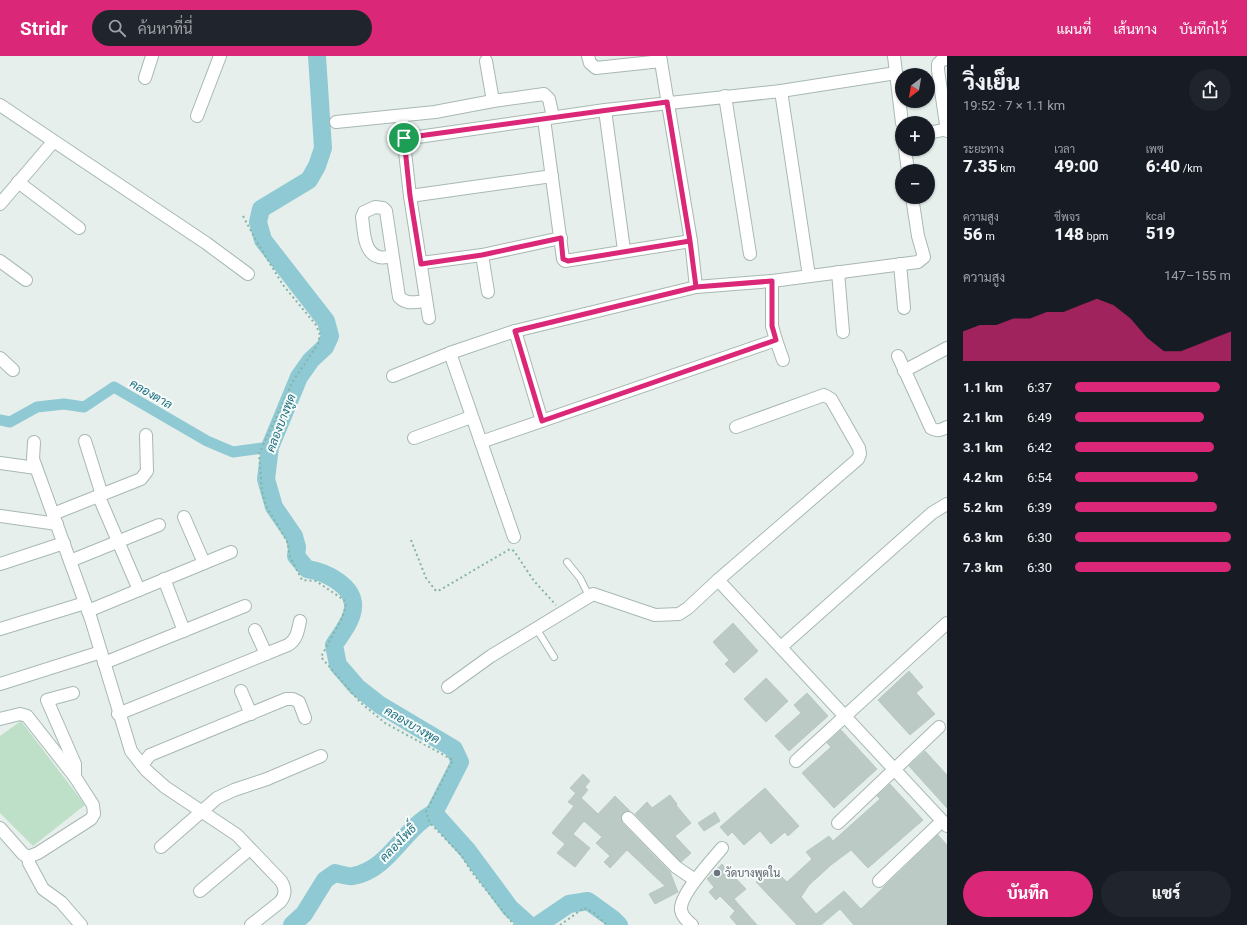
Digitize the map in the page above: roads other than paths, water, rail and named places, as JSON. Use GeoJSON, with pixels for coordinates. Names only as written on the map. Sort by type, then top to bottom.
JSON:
{"type":"FeatureCollection","features":[{"type":"Feature","properties":{"kind":"street"},"geometry":{"type":"LineString","coordinates":[[145,78],[152,56]]}},
{"type":"Feature","properties":{"kind":"street"},"geometry":{"type":"LineString","coordinates":[[197,116],[220,56]]}},
{"type":"Feature","properties":{"kind":"street"},"geometry":{"type":"LineString","coordinates":[[588,56],[590,63],[596,68],[660,58],[690,241],[696,287]]}},
{"type":"Feature","properties":{"kind":"street"},"geometry":{"type":"LineString","coordinates":[[894,56],[895,68]]}},
{"type":"Feature","properties":{"kind":"street"},"geometry":{"type":"LineString","coordinates":[[935,131],[947,128],[938,64],[942,60],[947,59]]}},
{"type":"Feature","properties":{"kind":"street"},"geometry":{"type":"LineString","coordinates":[[486,61],[493,101]]}},
{"type":"Feature","properties":{"kind":"street"},"geometry":{"type":"LineString","coordinates":[[404,138],[667,102],[781,91],[895,73]]}},
{"type":"Feature","properties":{"kind":"street"},"geometry":{"type":"LineString","coordinates":[[781,91],[809,276]]}},
{"type":"Feature","properties":{"kind":"street"},"geometry":{"type":"LineString","coordinates":[[336,122],[401,116],[544,94],[549,99],[552,176],[563,259],[566,261],[624,250],[690,241]]}},
{"type":"Feature","properties":{"kind":"street"},"geometry":{"type":"LineString","coordinates":[[725,96],[750,254]]}},
{"type":"Feature","properties":{"kind":"street"},"geometry":{"type":"LineString","coordinates":[[0,105],[53,142],[206,243],[248,274]]}},
{"type":"Feature","properties":{"kind":"street"},"geometry":{"type":"LineString","coordinates":[[605,110],[624,250]]}},
{"type":"Feature","properties":{"kind":"street"},"geometry":{"type":"LineString","coordinates":[[401,116],[410,196],[429,318]]}},
{"type":"Feature","properties":{"kind":"street"},"geometry":{"type":"LineString","coordinates":[[0,204],[53,142]]}},
{"type":"Feature","properties":{"kind":"street"},"geometry":{"type":"LineString","coordinates":[[410,196],[552,176]]}},
{"type":"Feature","properties":{"kind":"street"},"geometry":{"type":"LineString","coordinates":[[18,182],[79,228]]}},
{"type":"Feature","properties":{"kind":"street"},"geometry":{"type":"LineString","coordinates":[[392,376],[450,353],[515,331],[696,287],[772,281],[918,262],[924,257],[918,236],[913,204]]}},
{"type":"Feature","properties":{"kind":"street"},"geometry":{"type":"LineString","coordinates":[[421,264],[482,255],[561,238]]}},
{"type":"Feature","properties":{"kind":"street"},"geometry":{"type":"LineString","coordinates":[[482,255],[488,292]]}},
{"type":"Feature","properties":{"kind":"street"},"geometry":{"type":"LineString","coordinates":[[392,256],[399,297],[403,301],[410,303],[426,301]]}},
{"type":"Feature","properties":{"kind":"street"},"geometry":{"type":"LineString","coordinates":[[0,261],[26,280]]}},
{"type":"Feature","properties":{"kind":"street"},"geometry":{"type":"LineString","coordinates":[[900,264],[904,308]]}},
{"type":"Feature","properties":{"kind":"street"},"geometry":{"type":"LineString","coordinates":[[838,272],[843,332]]}},
{"type":"Feature","properties":{"kind":"street"},"geometry":{"type":"LineString","coordinates":[[772,281],[772,326],[783,360]]}},
{"type":"Feature","properties":{"kind":"street"},"geometry":{"type":"LineString","coordinates":[[515,331],[542,421]]}},
{"type":"Feature","properties":{"kind":"street"},"geometry":{"type":"LineString","coordinates":[[481,442],[776,340]]}},
{"type":"Feature","properties":{"kind":"street"},"geometry":{"type":"LineString","coordinates":[[904,372],[947,348]]}},
{"type":"Feature","properties":{"kind":"street"},"geometry":{"type":"LineString","coordinates":[[450,353],[514,538]]}},
{"type":"Feature","properties":{"kind":"street"},"geometry":{"type":"LineString","coordinates":[[898,356],[904,372],[931,428],[941,430],[947,427]]}},
{"type":"Feature","properties":{"kind":"street"},"geometry":{"type":"LineString","coordinates":[[0,358],[13,370]]}},
{"type":"Feature","properties":{"kind":"street"},"geometry":{"type":"LineString","coordinates":[[448,687],[491,656],[589,596],[597,594],[655,615],[679,614],[688,608],[858,458],[860,454],[859,448],[831,399],[824,395],[736,427]]}},
{"type":"Feature","properties":{"kind":"street"},"geometry":{"type":"LineString","coordinates":[[414,438],[471,417]]}},
{"type":"Feature","properties":{"kind":"street"},"geometry":{"type":"LineString","coordinates":[[0,516],[55,519],[101,496],[138,481],[144,477],[147,471],[146,435]]}},
{"type":"Feature","properties":{"kind":"street"},"geometry":{"type":"LineString","coordinates":[[85,441],[101,496],[118,542],[139,590]]}},
{"type":"Feature","properties":{"kind":"street"},"geometry":{"type":"LineString","coordinates":[[34,442],[32,455],[36,468],[87,607],[127,743],[142,765],[165,787],[230,830],[282,881],[285,892],[280,902],[251,925]]}},
{"type":"Feature","properties":{"kind":"street"},"geometry":{"type":"LineString","coordinates":[[0,463],[36,468]]}},
{"type":"Feature","properties":{"kind":"street"},"geometry":{"type":"LineString","coordinates":[[781,647],[932,512],[947,504]]}},
{"type":"Feature","properties":{"kind":"street"},"geometry":{"type":"LineString","coordinates":[[184,517],[204,563]]}},
{"type":"Feature","properties":{"kind":"street"},"geometry":{"type":"LineString","coordinates":[[70,561],[159,525]]}},
{"type":"Feature","properties":{"kind":"street"},"geometry":{"type":"LineString","coordinates":[[0,564],[64,544]]}},
{"type":"Feature","properties":{"kind":"street"},"geometry":{"type":"LineString","coordinates":[[0,630],[87,607],[139,590],[231,552]]}},
{"type":"Feature","properties":{"kind":"street"},"geometry":{"type":"LineString","coordinates":[[164,579],[184,631]]}},
{"type":"Feature","properties":{"kind":"street"},"geometry":{"type":"LineString","coordinates":[[718,580],[945,824],[879,881]]}},
{"type":"Feature","properties":{"kind":"street"},"geometry":{"type":"LineString","coordinates":[[0,684],[102,658],[184,631],[245,606]]}},
{"type":"Feature","properties":{"kind":"street"},"geometry":{"type":"LineString","coordinates":[[118,714],[293,643],[300,621]]}},
{"type":"Feature","properties":{"kind":"street"},"geometry":{"type":"LineString","coordinates":[[796,761],[846,717],[947,623]]}},
{"type":"Feature","properties":{"kind":"street"},"geometry":{"type":"LineString","coordinates":[[255,630],[266,654]]}},
{"type":"Feature","properties":{"kind":"street"},"geometry":{"type":"LineString","coordinates":[[241,691],[251,714]]}},
{"type":"Feature","properties":{"kind":"street"},"geometry":{"type":"LineString","coordinates":[[73,693],[47,700],[75,764],[75,777]]}},
{"type":"Feature","properties":{"kind":"street"},"geometry":{"type":"LineString","coordinates":[[142,765],[150,755],[290,698],[299,702],[305,718]]}},
{"type":"Feature","properties":{"kind":"street"},"geometry":{"type":"LineString","coordinates":[[0,719],[20,714],[27,716],[75,777],[93,805],[94,814],[91,819],[38,853],[28,856],[23,854],[0,828]]}},
{"type":"Feature","properties":{"kind":"street"},"geometry":{"type":"LineString","coordinates":[[838,823],[939,727]]}},
{"type":"Feature","properties":{"kind":"street"},"geometry":{"type":"LineString","coordinates":[[161,847],[202,812],[209,804],[225,793],[259,782],[321,756]]}},
{"type":"Feature","properties":{"kind":"street"},"geometry":{"type":"LineString","coordinates":[[628,818],[676,867],[695,880]]}},
{"type":"Feature","properties":{"kind":"street"},"geometry":{"type":"LineString","coordinates":[[692,925],[683,916],[681,906],[695,880],[722,848]]}},
{"type":"Feature","properties":{"kind":"street"},"geometry":{"type":"LineString","coordinates":[[200,891],[250,849]]}},
{"type":"Feature","properties":{"kind":"street"},"geometry":{"type":"LineString","coordinates":[[28,856],[29,864],[43,889],[61,902],[81,925]]}},
{"type":"Feature","properties":{"kind":"lane"},"geometry":{"type":"LineString","coordinates":[[567,562],[580,578],[589,596]]}},
{"type":"Feature","properties":{"kind":"lane"},"geometry":{"type":"LineString","coordinates":[[536,628],[554,657]]}},
{"type":"Feature","properties":{"kind":"waterway","name":"คลองบางพูด"},"geometry":{"type":"LineString","coordinates":[[317,56],[323,148],[317,166],[309,180],[261,209],[258,222],[263,240],[326,321],[330,336],[325,347],[311,360],[299,377],[270,447],[266,479],[274,507],[294,536],[297,547],[296,556],[307,569],[322,573],[338,581],[349,593],[352,600],[353,608],[351,618],[334,645],[338,665],[357,687],[380,705],[454,749],[460,762],[434,813],[468,851],[510,908],[529,925]]}},
{"type":"Feature","properties":{"kind":"waterway","name":"คลองตาล"},"geometry":{"type":"LineString","coordinates":[[0,420],[10,422],[37,407],[64,404],[84,407],[114,387],[207,441],[233,452],[270,447]]}},
{"type":"Feature","properties":{"kind":"waterway","name":"คลองโพธิ์"},"geometry":{"type":"LineString","coordinates":[[292,925],[304,914],[325,880],[335,873],[353,876],[366,872],[387,857],[413,828],[434,813]]}},
{"type":"Feature","properties":{"kind":"waterway","name":"คลองบางพูด"},"geometry":{"type":"LineString","coordinates":[[538,925],[569,904],[588,901],[619,925]]}},
{"type":"Feature","properties":{"kind":"place","name":"วัดบางพูดใน"},"geometry":{"type":"Point","coordinates":[717,873]}}]}
